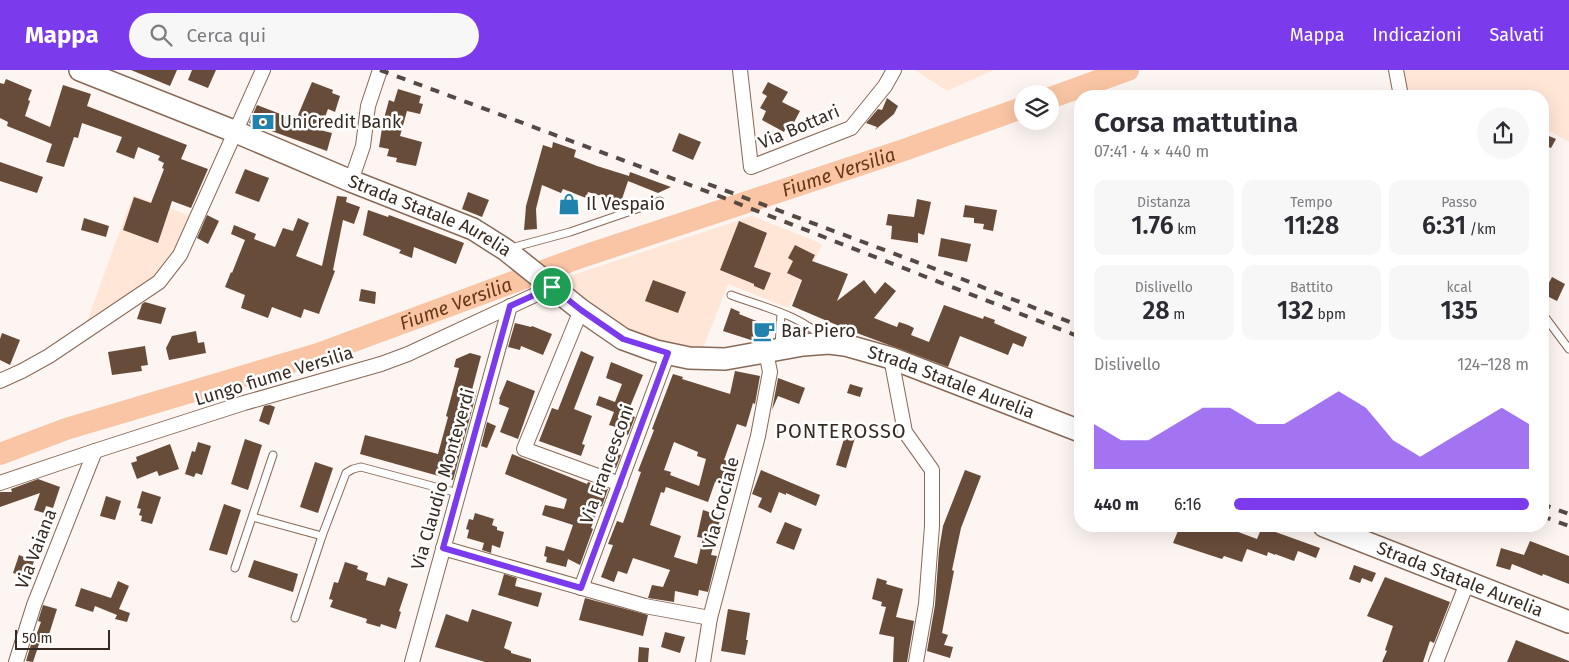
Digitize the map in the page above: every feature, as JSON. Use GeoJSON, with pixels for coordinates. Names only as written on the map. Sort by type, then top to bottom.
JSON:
{"type":"FeatureCollection","features":[{"type":"Feature","properties":{"kind":"main road","name":"Strada Statale Aurelia"},"geometry":{"type":"LineString","coordinates":[[80,70],[473,229],[506,250],[581,310],[623,339],[689,358],[725,359],[802,345],[845,345],[891,358],[1074,429]]}},
{"type":"Feature","properties":{"kind":"main road","name":"Strada Statale Aurelia"},"geometry":{"type":"LineString","coordinates":[[1339,532],[1569,622]]}},
{"type":"Feature","properties":{"kind":"street"},"geometry":{"type":"LineString","coordinates":[[0,380],[22,371],[49,356],[159,282],[180,255],[263,70]]}},
{"type":"Feature","properties":{"kind":"street"},"geometry":{"type":"LineString","coordinates":[[351,181],[363,146],[368,106],[380,70]]}},
{"type":"Feature","properties":{"kind":"street","name":"Via Bottari"},"geometry":{"type":"LineString","coordinates":[[740,70],[751,167],[851,128],[885,86],[894,70]]}},
{"type":"Feature","properties":{"kind":"street"},"geometry":{"type":"LineString","coordinates":[[1396,70],[1400,90]]}},
{"type":"Feature","properties":{"kind":"street","name":"Lungo fiume Versilia"},"geometry":{"type":"LineString","coordinates":[[0,483],[244,403],[380,364],[408,354],[510,306],[549,285]]}},
{"type":"Feature","properties":{"kind":"street","name":"Via Claudio Monteverdi"},"geometry":{"type":"LineString","coordinates":[[412,662],[510,306]]}},
{"type":"Feature","properties":{"kind":"street"},"geometry":{"type":"LineString","coordinates":[[581,310],[524,449],[620,484]]}},
{"type":"Feature","properties":{"kind":"street","name":"Via Crociale"},"geometry":{"type":"LineString","coordinates":[[703,662],[710,618],[758,436],[772,351]]}},
{"type":"Feature","properties":{"kind":"street","name":"Via Francesconi"},"geometry":{"type":"LineString","coordinates":[[581,588],[668,353]]}},
{"type":"Feature","properties":{"kind":"street"},"geometry":{"type":"LineString","coordinates":[[891,358],[905,432],[932,470],[932,526],[926,604],[916,662]]}},
{"type":"Feature","properties":{"kind":"street","name":"Via Vaiana"},"geometry":{"type":"LineString","coordinates":[[16,662],[34,605],[95,451]]}},
{"type":"Feature","properties":{"kind":"street"},"geometry":{"type":"LineString","coordinates":[[443,548],[645,606],[710,618]]}},
{"type":"Feature","properties":{"kind":"street"},"geometry":{"type":"LineString","coordinates":[[1436,662],[1467,582]]}},
{"type":"Feature","properties":{"kind":"lane"},"geometry":{"type":"LineString","coordinates":[[506,250],[570,232],[660,201]]}},
{"type":"Feature","properties":{"kind":"lane"},"geometry":{"type":"LineString","coordinates":[[731,295],[800,321],[812,328],[829,344]]}},
{"type":"Feature","properties":{"kind":"lane"},"geometry":{"type":"LineString","coordinates":[[772,351],[781,314]]}},
{"type":"Feature","properties":{"kind":"lane"},"geometry":{"type":"LineString","coordinates":[[1549,323],[1569,349]]}},
{"type":"Feature","properties":{"kind":"lane"},"geometry":{"type":"LineString","coordinates":[[235,568],[273,455]]}},
{"type":"Feature","properties":{"kind":"lane"},"geometry":{"type":"LineString","coordinates":[[295,618],[322,536],[346,473],[362,467],[458,493]]}},
{"type":"Feature","properties":{"kind":"lane"},"geometry":{"type":"LineString","coordinates":[[253,517],[322,536]]}},
{"type":"Feature","properties":{"kind":"shaded area"},"geometry":{"type":"Polygon","coordinates":[[[915,70],[994,70],[947,91],[915,70]]]}},
{"type":"Feature","properties":{"kind":"shaded area"},"geometry":{"type":"Polygon","coordinates":[[[1403,70],[1569,70],[1569,142],[1549,130],[1549,90],[1406,90],[1403,70]]]}},
{"type":"Feature","properties":{"kind":"shaded area"},"geometry":{"type":"Polygon","coordinates":[[[133,195],[191,216],[173,256],[153,281],[86,324],[133,195]]]}},
{"type":"Feature","properties":{"kind":"shaded area"},"geometry":{"type":"Polygon","coordinates":[[[752,216],[822,244],[806,281],[801,280],[789,308],[728,284],[702,351],[662,346],[630,332],[596,310],[561,279],[752,216]]]}},
{"type":"Feature","properties":{"kind":"building"},"geometry":{"type":"Polygon","coordinates":[[[131,70],[177,70],[170,86],[131,70]]]}},
{"type":"Feature","properties":{"kind":"building"},"geometry":{"type":"Polygon","coordinates":[[[192,70],[216,70],[208,88],[188,80],[192,70]]]}},
{"type":"Feature","properties":{"kind":"building"},"geometry":{"type":"Polygon","coordinates":[[[6,79],[32,90],[25,116],[50,127],[63,85],[91,94],[87,106],[187,145],[181,159],[208,169],[191,208],[172,201],[158,243],[123,230],[134,197],[151,203],[164,169],[162,168],[164,163],[158,160],[160,156],[138,147],[134,159],[116,152],[122,137],[82,123],[78,138],[74,137],[64,167],[46,162],[52,144],[7,126],[8,122],[0,118],[0,83],[4,84],[6,79]]]}},
{"type":"Feature","properties":{"kind":"building"},"geometry":{"type":"Polygon","coordinates":[[[312,82],[333,90],[332,93],[340,96],[335,112],[328,109],[320,130],[332,133],[327,151],[249,123],[257,105],[296,120],[312,82]]]}},
{"type":"Feature","properties":{"kind":"building"},"geometry":{"type":"Polygon","coordinates":[[[768,82],[788,92],[782,102],[800,111],[791,128],[787,125],[784,132],[762,120],[766,111],[760,108],[767,96],[762,93],[768,82]]]}},
{"type":"Feature","properties":{"kind":"building"},"geometry":{"type":"Polygon","coordinates":[[[398,89],[421,96],[419,103],[423,104],[420,114],[407,111],[400,136],[422,142],[416,166],[396,162],[397,158],[387,156],[389,149],[379,147],[389,100],[394,102],[398,89]]]}},
{"type":"Feature","properties":{"kind":"building"},"geometry":{"type":"Polygon","coordinates":[[[887,98],[898,106],[894,114],[875,130],[877,127],[866,123],[878,109],[882,110],[887,98]]]}},
{"type":"Feature","properties":{"kind":"building"},"geometry":{"type":"Polygon","coordinates":[[[679,133],[701,142],[693,160],[672,151],[679,133]]]}},
{"type":"Feature","properties":{"kind":"building"},"geometry":{"type":"Polygon","coordinates":[[[1549,136],[1556,139],[1551,148],[1549,147],[1549,136]]]}},
{"type":"Feature","properties":{"kind":"building"},"geometry":{"type":"Polygon","coordinates":[[[553,142],[576,150],[574,157],[597,166],[629,176],[630,172],[671,187],[658,193],[628,181],[621,202],[588,192],[586,198],[563,189],[561,193],[542,185],[536,209],[537,229],[524,230],[526,206],[543,145],[552,148],[553,142]]]}},
{"type":"Feature","properties":{"kind":"building"},"geometry":{"type":"Polygon","coordinates":[[[0,162],[43,177],[37,193],[0,181],[0,162]]]}},
{"type":"Feature","properties":{"kind":"building"},"geometry":{"type":"Polygon","coordinates":[[[245,169],[269,178],[259,202],[235,193],[245,169]]]}},
{"type":"Feature","properties":{"kind":"building"},"geometry":{"type":"Polygon","coordinates":[[[468,192],[489,200],[482,217],[462,209],[468,192]]]}},
{"type":"Feature","properties":{"kind":"building"},"geometry":{"type":"Polygon","coordinates":[[[337,196],[347,197],[346,202],[360,207],[354,224],[343,220],[333,270],[335,271],[319,314],[304,309],[301,318],[272,307],[268,318],[241,308],[245,295],[225,287],[245,240],[231,234],[234,225],[256,234],[254,239],[275,247],[283,228],[293,231],[298,218],[309,223],[296,256],[322,266],[337,196]]]}},
{"type":"Feature","properties":{"kind":"building"},"geometry":{"type":"Polygon","coordinates":[[[917,199],[931,202],[924,235],[918,233],[918,243],[891,239],[892,226],[886,225],[888,214],[914,217],[917,199]]]}},
{"type":"Feature","properties":{"kind":"building"},"geometry":{"type":"Polygon","coordinates":[[[965,205],[997,210],[993,231],[983,229],[984,224],[974,223],[974,218],[963,217],[965,205]]]}},
{"type":"Feature","properties":{"kind":"building"},"geometry":{"type":"Polygon","coordinates":[[[368,210],[388,217],[389,215],[464,243],[456,264],[414,247],[412,258],[399,253],[401,250],[363,235],[368,210]]]}},
{"type":"Feature","properties":{"kind":"building"},"geometry":{"type":"Polygon","coordinates":[[[207,215],[219,221],[208,244],[197,238],[207,215]]]}},
{"type":"Feature","properties":{"kind":"building"},"geometry":{"type":"Polygon","coordinates":[[[84,218],[109,226],[106,237],[81,230],[84,218]]]}},
{"type":"Feature","properties":{"kind":"building"},"geometry":{"type":"Polygon","coordinates":[[[739,221],[767,233],[754,267],[771,273],[764,290],[720,270],[739,221]]]}},
{"type":"Feature","properties":{"kind":"building"},"geometry":{"type":"Polygon","coordinates":[[[941,238],[971,244],[967,262],[938,256],[941,238]]]}},
{"type":"Feature","properties":{"kind":"building"},"geometry":{"type":"Polygon","coordinates":[[[795,245],[815,255],[812,261],[848,274],[837,301],[864,280],[875,294],[885,282],[896,291],[874,318],[897,327],[899,322],[908,325],[914,328],[911,335],[929,342],[944,305],[983,319],[984,316],[995,320],[994,323],[1027,337],[1023,347],[1013,343],[1008,355],[960,336],[948,367],[846,329],[792,306],[802,280],[787,273],[793,261],[788,258],[795,245]]]}},
{"type":"Feature","properties":{"kind":"building"},"geometry":{"type":"Polygon","coordinates":[[[1552,277],[1565,284],[1557,301],[1549,297],[1549,283],[1552,277]]]}},
{"type":"Feature","properties":{"kind":"building"},"geometry":{"type":"Polygon","coordinates":[[[653,280],[686,292],[678,313],[645,301],[653,280]]]}},
{"type":"Feature","properties":{"kind":"building"},"geometry":{"type":"Polygon","coordinates":[[[361,289],[376,292],[375,304],[359,301],[361,289]]]}},
{"type":"Feature","properties":{"kind":"building"},"geometry":{"type":"Polygon","coordinates":[[[145,302],[166,308],[161,324],[137,319],[142,304],[145,302]]]}},
{"type":"Feature","properties":{"kind":"building"},"geometry":{"type":"Polygon","coordinates":[[[731,308],[740,312],[739,314],[769,326],[765,338],[754,341],[723,331],[731,308]]]}},
{"type":"Feature","properties":{"kind":"building"},"geometry":{"type":"Polygon","coordinates":[[[515,323],[532,326],[552,334],[543,355],[521,346],[520,350],[508,347],[515,323]]]}},
{"type":"Feature","properties":{"kind":"building"},"geometry":{"type":"Polygon","coordinates":[[[196,331],[198,343],[204,342],[206,353],[169,360],[166,348],[172,336],[196,331]]]}},
{"type":"Feature","properties":{"kind":"building"},"geometry":{"type":"Polygon","coordinates":[[[2,333],[20,340],[10,365],[0,360],[0,339],[2,333]]]}},
{"type":"Feature","properties":{"kind":"building"},"geometry":{"type":"Polygon","coordinates":[[[145,346],[148,365],[141,366],[142,371],[112,375],[108,352],[145,346]]]}},
{"type":"Feature","properties":{"kind":"building"},"geometry":{"type":"Polygon","coordinates":[[[581,351],[594,357],[574,409],[592,416],[582,444],[585,445],[581,456],[539,441],[552,408],[558,410],[581,351]]]}},
{"type":"Feature","properties":{"kind":"building"},"geometry":{"type":"Polygon","coordinates":[[[470,353],[481,356],[472,390],[477,391],[453,480],[360,454],[365,435],[438,454],[459,368],[454,367],[456,359],[470,353]]]}},
{"type":"Feature","properties":{"kind":"building"},"geometry":{"type":"Polygon","coordinates":[[[611,362],[643,375],[627,414],[635,417],[628,435],[615,430],[616,427],[609,425],[614,412],[596,405],[599,396],[615,402],[622,384],[606,378],[611,362]]]}},
{"type":"Feature","properties":{"kind":"building"},"geometry":{"type":"Polygon","coordinates":[[[735,371],[760,376],[755,404],[753,403],[746,427],[737,424],[724,460],[736,463],[730,486],[715,482],[708,502],[666,487],[664,493],[661,492],[650,525],[681,536],[674,557],[697,564],[703,538],[697,537],[703,510],[721,516],[711,555],[717,556],[708,592],[699,590],[698,596],[675,591],[674,602],[648,598],[652,585],[663,587],[670,570],[633,558],[627,574],[618,571],[614,582],[601,577],[613,545],[608,544],[617,521],[623,523],[641,472],[638,471],[654,430],[652,429],[673,374],[683,377],[682,379],[730,394],[735,371]],[[674,442],[664,470],[671,472],[670,475],[699,486],[706,459],[697,456],[698,452],[674,442]]]}},
{"type":"Feature","properties":{"kind":"building"},"geometry":{"type":"Polygon","coordinates":[[[778,378],[805,388],[799,404],[778,396],[772,410],[778,378]]]}},
{"type":"Feature","properties":{"kind":"building"},"geometry":{"type":"Polygon","coordinates":[[[507,380],[535,391],[518,439],[500,432],[509,408],[499,404],[499,399],[507,380]]]}},
{"type":"Feature","properties":{"kind":"building"},"geometry":{"type":"Polygon","coordinates":[[[850,384],[863,388],[860,397],[847,393],[850,384]]]}},
{"type":"Feature","properties":{"kind":"building"},"geometry":{"type":"Polygon","coordinates":[[[270,405],[275,407],[269,425],[259,421],[264,406],[270,405]]]}},
{"type":"Feature","properties":{"kind":"building"},"geometry":{"type":"Polygon","coordinates":[[[487,422],[496,426],[487,448],[481,446],[487,422]]]}},
{"type":"Feature","properties":{"kind":"building"},"geometry":{"type":"Polygon","coordinates":[[[843,426],[857,431],[846,468],[836,465],[844,439],[840,438],[843,426]]]}},
{"type":"Feature","properties":{"kind":"building"},"geometry":{"type":"Polygon","coordinates":[[[245,439],[262,445],[248,490],[231,484],[245,439]]]}},
{"type":"Feature","properties":{"kind":"building"},"geometry":{"type":"Polygon","coordinates":[[[198,442],[211,446],[202,475],[196,473],[194,477],[185,474],[192,451],[195,452],[198,442]]]}},
{"type":"Feature","properties":{"kind":"building"},"geometry":{"type":"Polygon","coordinates":[[[170,444],[179,469],[159,476],[157,471],[137,479],[131,463],[137,461],[136,457],[170,444]]]}},
{"type":"Feature","properties":{"kind":"building"},"geometry":{"type":"Polygon","coordinates":[[[607,449],[621,455],[616,468],[603,463],[607,449]]]}},
{"type":"Feature","properties":{"kind":"building"},"geometry":{"type":"Polygon","coordinates":[[[512,454],[587,484],[588,482],[608,489],[591,528],[593,529],[580,565],[568,559],[566,567],[546,562],[547,557],[544,556],[546,546],[564,551],[573,525],[542,515],[545,505],[564,509],[567,499],[505,474],[512,454]]]}},
{"type":"Feature","properties":{"kind":"building"},"geometry":{"type":"Polygon","coordinates":[[[315,462],[333,468],[318,513],[300,507],[315,462]]]}},
{"type":"Feature","properties":{"kind":"building"},"geometry":{"type":"Polygon","coordinates":[[[761,470],[820,495],[816,506],[786,493],[786,495],[779,492],[771,513],[758,507],[762,498],[752,494],[761,470]]]}},
{"type":"Feature","properties":{"kind":"building"},"geometry":{"type":"Polygon","coordinates":[[[965,470],[981,476],[961,528],[952,570],[954,571],[942,633],[948,635],[944,645],[953,647],[950,658],[927,651],[935,605],[939,550],[943,526],[965,470]]]}},
{"type":"Feature","properties":{"kind":"building"},"geometry":{"type":"Polygon","coordinates":[[[38,479],[60,487],[53,508],[46,506],[44,513],[34,510],[40,493],[0,507],[0,492],[12,492],[11,489],[38,479]]]}},
{"type":"Feature","properties":{"kind":"building"},"geometry":{"type":"Polygon","coordinates":[[[142,491],[161,497],[152,524],[141,521],[142,516],[139,515],[141,509],[137,508],[142,491]]]}},
{"type":"Feature","properties":{"kind":"building"},"geometry":{"type":"Polygon","coordinates":[[[106,496],[121,501],[115,520],[100,516],[106,496]]]}},
{"type":"Feature","properties":{"kind":"building"},"geometry":{"type":"Polygon","coordinates":[[[224,504],[241,510],[227,555],[209,550],[224,504]]]}},
{"type":"Feature","properties":{"kind":"building"},"geometry":{"type":"Polygon","coordinates":[[[475,513],[494,519],[492,525],[497,527],[497,530],[504,532],[500,548],[492,545],[491,553],[482,550],[484,543],[467,538],[469,530],[466,529],[469,519],[473,520],[475,513]]]}},
{"type":"Feature","properties":{"kind":"building"},"geometry":{"type":"Polygon","coordinates":[[[785,522],[802,529],[794,550],[776,543],[785,522]]]}},
{"type":"Feature","properties":{"kind":"building"},"geometry":{"type":"Polygon","coordinates":[[[1178,532],[1238,532],[1257,539],[1260,532],[1276,532],[1320,548],[1316,558],[1298,551],[1294,561],[1268,552],[1267,556],[1247,549],[1242,562],[1224,556],[1222,559],[1173,543],[1178,532]]]}},
{"type":"Feature","properties":{"kind":"building"},"geometry":{"type":"Polygon","coordinates":[[[1530,541],[1569,556],[1569,584],[1512,564],[1510,570],[1496,566],[1501,548],[1524,555],[1530,541]]]}},
{"type":"Feature","properties":{"kind":"building"},"geometry":{"type":"Polygon","coordinates":[[[19,555],[34,561],[28,578],[13,573],[19,555]]]}},
{"type":"Feature","properties":{"kind":"building"},"geometry":{"type":"Polygon","coordinates":[[[254,560],[298,574],[293,592],[248,577],[254,560]]]}},
{"type":"Feature","properties":{"kind":"building"},"geometry":{"type":"Polygon","coordinates":[[[345,562],[358,566],[357,569],[368,573],[366,580],[385,586],[388,577],[408,584],[399,611],[401,612],[396,629],[381,624],[380,627],[366,623],[367,619],[330,607],[333,600],[329,599],[334,582],[338,583],[345,562]]]}},
{"type":"Feature","properties":{"kind":"building"},"geometry":{"type":"Polygon","coordinates":[[[1354,565],[1376,573],[1372,582],[1362,578],[1360,583],[1349,579],[1354,565]]]}},
{"type":"Feature","properties":{"kind":"building"},"geometry":{"type":"Polygon","coordinates":[[[504,574],[517,578],[515,586],[542,593],[538,607],[498,595],[504,574]]]}},
{"type":"Feature","properties":{"kind":"building"},"geometry":{"type":"Polygon","coordinates":[[[1385,577],[1450,602],[1434,643],[1430,641],[1423,662],[1382,662],[1387,651],[1385,650],[1393,626],[1367,616],[1385,577]]]}},
{"type":"Feature","properties":{"kind":"building"},"geometry":{"type":"Polygon","coordinates":[[[877,578],[887,581],[886,584],[903,589],[896,617],[914,621],[907,662],[893,662],[894,637],[879,634],[886,607],[881,606],[882,602],[872,599],[877,578]]]}},
{"type":"Feature","properties":{"kind":"building"},"geometry":{"type":"Polygon","coordinates":[[[118,581],[129,586],[119,609],[130,613],[127,622],[115,619],[117,615],[95,606],[93,612],[75,606],[81,588],[111,598],[118,581]]]}},
{"type":"Feature","properties":{"kind":"building"},"geometry":{"type":"Polygon","coordinates":[[[585,598],[648,615],[643,636],[579,620],[585,598]]]}},
{"type":"Feature","properties":{"kind":"building"},"geometry":{"type":"Polygon","coordinates":[[[43,605],[57,609],[46,644],[34,641],[41,622],[38,621],[43,605]]]}},
{"type":"Feature","properties":{"kind":"building"},"geometry":{"type":"Polygon","coordinates":[[[472,609],[512,622],[504,648],[511,651],[511,653],[531,659],[531,662],[485,662],[435,647],[446,614],[468,622],[472,609]]]}},
{"type":"Feature","properties":{"kind":"building"},"geometry":{"type":"Polygon","coordinates":[[[728,609],[750,613],[745,655],[721,651],[728,609]]]}},
{"type":"Feature","properties":{"kind":"building"},"geometry":{"type":"Polygon","coordinates":[[[665,632],[685,637],[680,653],[661,647],[665,632]]]}},
{"type":"Feature","properties":{"kind":"building"},"geometry":{"type":"Polygon","coordinates":[[[1516,640],[1569,661],[1569,662],[1507,662],[1516,640]]]}},
{"type":"Feature","properties":{"kind":"building"},"geometry":{"type":"Polygon","coordinates":[[[32,641],[39,644],[33,662],[26,661],[32,641]]]}},
{"type":"Feature","properties":{"kind":"building"},"geometry":{"type":"Polygon","coordinates":[[[639,647],[649,648],[648,662],[638,662],[639,647]]]}},
{"type":"Feature","properties":{"kind":"waterway","name":"Fiume Versilia"},"geometry":{"type":"LineString","coordinates":[[1059,95],[1128,70]]}},
{"type":"Feature","properties":{"kind":"waterway","name":"Fiume Versilia"},"geometry":{"type":"LineString","coordinates":[[0,454],[66,429],[318,354],[581,257],[901,151],[1014,111]]}},
{"type":"Feature","properties":{"kind":"railway"},"geometry":{"type":"LineString","coordinates":[[380,70],[706,191],[1074,335]]}},
{"type":"Feature","properties":{"kind":"railway"},"geometry":{"type":"LineString","coordinates":[[708,184],[962,279],[1074,324]]}},
{"type":"Feature","properties":{"kind":"railway"},"geometry":{"type":"LineString","coordinates":[[1549,507],[1569,514]]}},
{"type":"Feature","properties":{"kind":"railway"},"geometry":{"type":"LineString","coordinates":[[1549,519],[1569,526]]}},
{"type":"Feature","properties":{"kind":"place","name":"UniCredit Bank"},"geometry":{"type":"Point","coordinates":[263,122]}},
{"type":"Feature","properties":{"kind":"place","name":"Il Vespaio"},"geometry":{"type":"Point","coordinates":[569,204]}},
{"type":"Feature","properties":{"kind":"place","name":"Bar Piero"},"geometry":{"type":"Point","coordinates":[764,331]}},
{"type":"Feature","properties":{"kind":"district","name":"PONTEROSSO"},"geometry":{"type":"Point","coordinates":[841,431]}},
{"type":"Feature","properties":{"kind":"route"},"geometry":{"type":"LineString","coordinates":[[552,287],[623,339],[668,353],[581,588],[443,548],[510,306],[552,287]]}}]}
